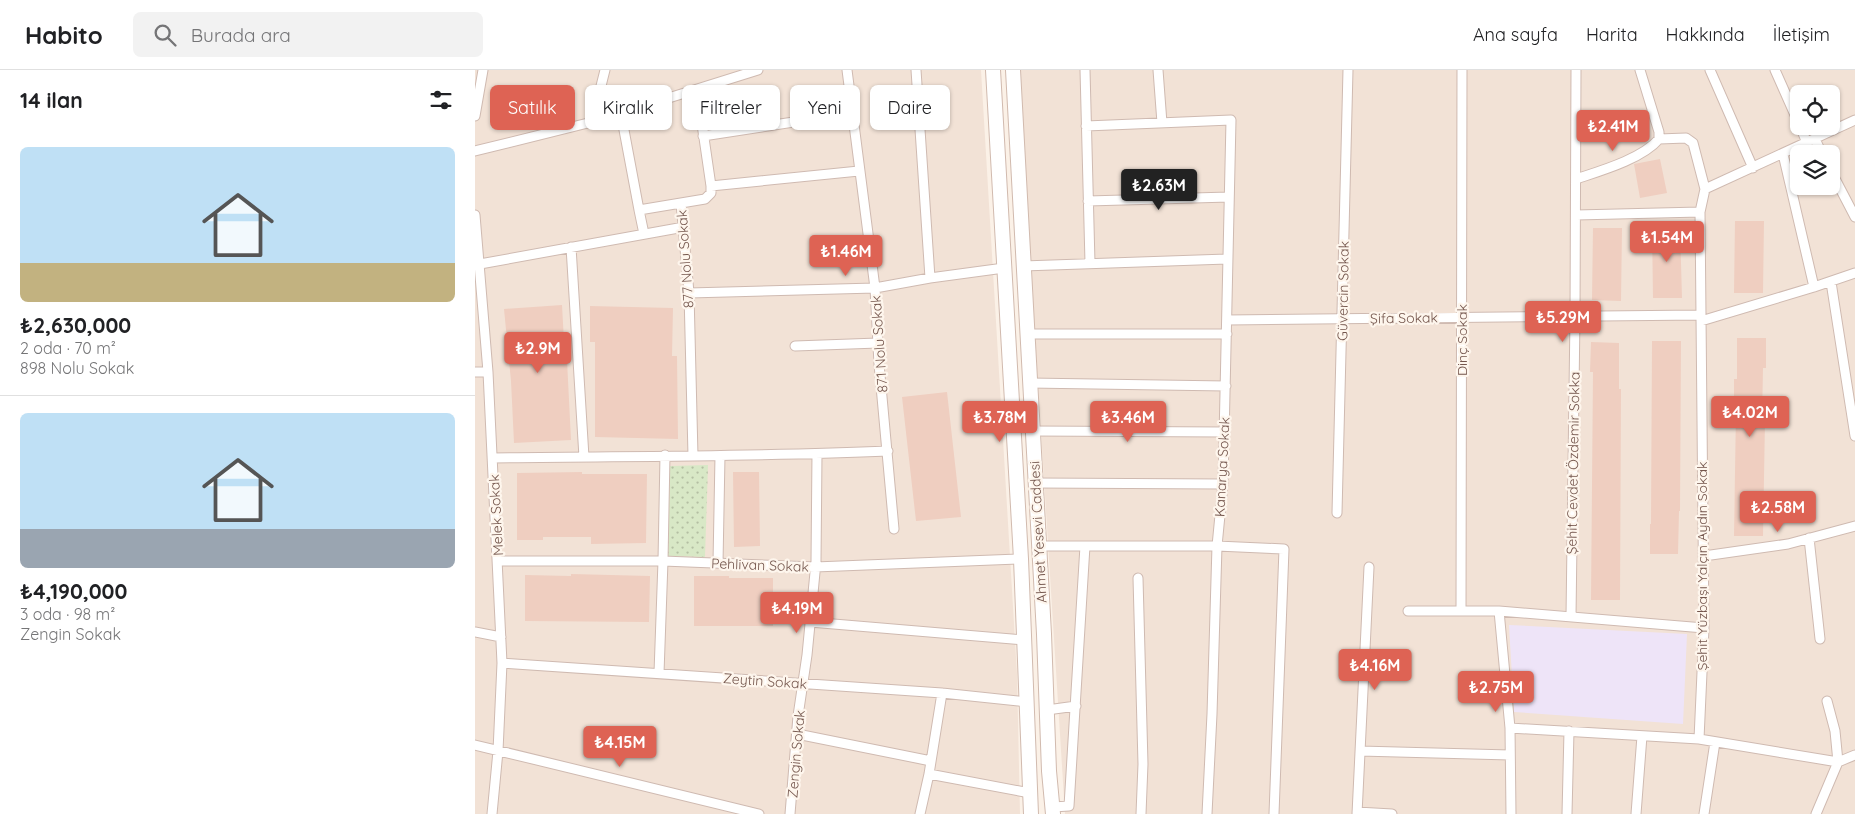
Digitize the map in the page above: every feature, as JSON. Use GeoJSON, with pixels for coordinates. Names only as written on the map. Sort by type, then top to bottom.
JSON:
{"type":"FeatureCollection","features":[{"type":"Feature","properties":{"kind":"main road","name":"Ahmet Yesevi Caddesi"},"geometry":{"type":"LineString","coordinates":[[993,70],[1021,559],[1031,814]]}},
{"type":"Feature","properties":{"kind":"main road","name":"Ahmet Yesevi Caddesi"},"geometry":{"type":"LineString","coordinates":[[1013,70],[1053,811]]}},
{"type":"Feature","properties":{"kind":"street"},"geometry":{"type":"LineString","coordinates":[[475,116],[483,70]]}},
{"type":"Feature","properties":{"kind":"street"},"geometry":{"type":"LineString","coordinates":[[601,85],[605,70]]}},
{"type":"Feature","properties":{"kind":"street"},"geometry":{"type":"LineString","coordinates":[[712,85],[758,70]]}},
{"type":"Feature","properties":{"kind":"street","name":"871 Nolu Sokak"},"geometry":{"type":"LineString","coordinates":[[847,70],[849,85]]}},
{"type":"Feature","properties":{"kind":"street"},"geometry":{"type":"LineString","coordinates":[[916,70],[930,278]]}},
{"type":"Feature","properties":{"kind":"street"},"geometry":{"type":"LineString","coordinates":[[1085,70],[1090,263]]}},
{"type":"Feature","properties":{"kind":"street"},"geometry":{"type":"LineString","coordinates":[[1086,126],[1162,123],[1158,70]]}},
{"type":"Feature","properties":{"kind":"street","name":"Güvercin Sokak"},"geometry":{"type":"LineString","coordinates":[[1337,513],[1349,70]]}},
{"type":"Feature","properties":{"kind":"street","name":"Dinç Sokak"},"geometry":{"type":"LineString","coordinates":[[1461,611],[1462,70]]}},
{"type":"Feature","properties":{"kind":"street","name":"Şehit Cevdet Özdemir Sokka"},"geometry":{"type":"LineString","coordinates":[[1571,617],[1576,70]]}},
{"type":"Feature","properties":{"kind":"street"},"geometry":{"type":"LineString","coordinates":[[1576,179],[1635,156],[1659,139],[1659,132],[1640,70]]}},
{"type":"Feature","properties":{"kind":"street"},"geometry":{"type":"LineString","coordinates":[[1710,70],[1753,168]]}},
{"type":"Feature","properties":{"kind":"street"},"geometry":{"type":"LineString","coordinates":[[1775,70],[1790,104]]}},
{"type":"Feature","properties":{"kind":"street","name":"Kanarya Sokak"},"geometry":{"type":"LineString","coordinates":[[1162,123],[1231,120],[1225,432],[1223,484],[1217,546],[1207,814]]}},
{"type":"Feature","properties":{"kind":"street"},"geometry":{"type":"LineString","coordinates":[[1705,189],[1855,120]]}},
{"type":"Feature","properties":{"kind":"street"},"geometry":{"type":"LineString","coordinates":[[703,136],[790,123]]}},
{"type":"Feature","properties":{"kind":"street"},"geometry":{"type":"LineString","coordinates":[[475,151],[585,124]]}},
{"type":"Feature","properties":{"kind":"street"},"geometry":{"type":"LineString","coordinates":[[624,130],[644,234]]}},
{"type":"Feature","properties":{"kind":"street"},"geometry":{"type":"LineString","coordinates":[[681,203],[705,199],[711,193],[702,130]]}},
{"type":"Feature","properties":{"kind":"street","name":"871 Nolu Sokak"},"geometry":{"type":"LineString","coordinates":[[854,130],[875,288],[894,529]]}},
{"type":"Feature","properties":{"kind":"street"},"geometry":{"type":"LineString","coordinates":[[1806,135],[1814,145]]}},
{"type":"Feature","properties":{"kind":"street","name":"Şehit Yüzbaşı Yalçın Aydın Sokak"},"geometry":{"type":"LineString","coordinates":[[1659,139],[1686,138],[1693,143],[1705,189],[1700,212],[1705,628],[1699,739]]}},
{"type":"Feature","properties":{"kind":"street"},"geometry":{"type":"LineString","coordinates":[[1783,154],[1814,287]]}},
{"type":"Feature","properties":{"kind":"street"},"geometry":{"type":"LineString","coordinates":[[711,186],[859,171]]}},
{"type":"Feature","properties":{"kind":"street"},"geometry":{"type":"LineString","coordinates":[[1840,188],[1855,217]]}},
{"type":"Feature","properties":{"kind":"street"},"geometry":{"type":"LineString","coordinates":[[1088,201],[1229,197]]}},
{"type":"Feature","properties":{"kind":"street","name":"877 Nolu Sokak"},"geometry":{"type":"LineString","coordinates":[[639,210],[681,203],[689,293],[693,456]]}},
{"type":"Feature","properties":{"kind":"street"},"geometry":{"type":"LineString","coordinates":[[1575,215],[1700,212]]}},
{"type":"Feature","properties":{"kind":"street","name":"Melek Sokak"},"geometry":{"type":"LineString","coordinates":[[475,215],[488,372],[502,663],[498,751],[492,814]]}},
{"type":"Feature","properties":{"kind":"street"},"geometry":{"type":"LineString","coordinates":[[480,264],[684,228]]}},
{"type":"Feature","properties":{"kind":"street"},"geometry":{"type":"LineString","coordinates":[[571,248],[584,457]]}},
{"type":"Feature","properties":{"kind":"street"},"geometry":{"type":"LineString","coordinates":[[1023,266],[1227,259]]}},
{"type":"Feature","properties":{"kind":"street"},"geometry":{"type":"LineString","coordinates":[[689,293],[875,288],[1004,268]]}},
{"type":"Feature","properties":{"kind":"street","name":"Şifa Sokak"},"geometry":{"type":"LineString","coordinates":[[1227,320],[1575,316],[1701,318],[1814,287],[1855,273]]}},
{"type":"Feature","properties":{"kind":"street"},"geometry":{"type":"LineString","coordinates":[[1831,282],[1855,436]]}},
{"type":"Feature","properties":{"kind":"street"},"geometry":{"type":"LineString","coordinates":[[1026,334],[1227,334]]}},
{"type":"Feature","properties":{"kind":"street"},"geometry":{"type":"LineString","coordinates":[[795,346],[878,343]]}},
{"type":"Feature","properties":{"kind":"street"},"geometry":{"type":"LineString","coordinates":[[475,372],[488,372]]}},
{"type":"Feature","properties":{"kind":"street"},"geometry":{"type":"LineString","coordinates":[[1029,383],[1226,386]]}},
{"type":"Feature","properties":{"kind":"street"},"geometry":{"type":"LineString","coordinates":[[1032,431],[1225,432]]}},
{"type":"Feature","properties":{"kind":"street"},"geometry":{"type":"LineString","coordinates":[[493,458],[720,456],[887,451]]}},
{"type":"Feature","properties":{"kind":"street","name":"Zengin Sokak"},"geometry":{"type":"LineString","coordinates":[[790,814],[815,567],[817,454]]}},
{"type":"Feature","properties":{"kind":"street"},"geometry":{"type":"LineString","coordinates":[[659,673],[665,455]]}},
{"type":"Feature","properties":{"kind":"street"},"geometry":{"type":"LineString","coordinates":[[719,563],[720,456]]}},
{"type":"Feature","properties":{"kind":"street"},"geometry":{"type":"LineString","coordinates":[[1035,483],[1223,484]]}},
{"type":"Feature","properties":{"kind":"street"},"geometry":{"type":"LineString","coordinates":[[1704,556],[1788,544],[1855,526]]}},
{"type":"Feature","properties":{"kind":"street"},"geometry":{"type":"LineString","coordinates":[[1809,538],[1820,639]]}},
{"type":"Feature","properties":{"kind":"street"},"geometry":{"type":"LineString","coordinates":[[1038,546],[1284,548],[1274,814]]}},
{"type":"Feature","properties":{"kind":"street"},"geometry":{"type":"LineString","coordinates":[[1053,811],[1069,806],[1085,546]]}},
{"type":"Feature","properties":{"kind":"street","name":"Pehlivan Sokak"},"geometry":{"type":"LineString","coordinates":[[498,561],[663,561],[815,567],[1021,559]]}},
{"type":"Feature","properties":{"kind":"street"},"geometry":{"type":"LineString","coordinates":[[1369,567],[1357,813],[1392,814]]}},
{"type":"Feature","properties":{"kind":"street"},"geometry":{"type":"LineString","coordinates":[[1138,578],[1143,764],[1141,814]]}},
{"type":"Feature","properties":{"kind":"street"},"geometry":{"type":"LineString","coordinates":[[1408,611],[1499,611],[1705,628]]}},
{"type":"Feature","properties":{"kind":"street"},"geometry":{"type":"LineString","coordinates":[[1499,611],[1510,728],[1511,814]]}},
{"type":"Feature","properties":{"kind":"street"},"geometry":{"type":"LineString","coordinates":[[810,622],[1024,640]]}},
{"type":"Feature","properties":{"kind":"street"},"geometry":{"type":"LineString","coordinates":[[475,632],[501,637]]}},
{"type":"Feature","properties":{"kind":"street","name":"Zeytin Sokak"},"geometry":{"type":"LineString","coordinates":[[502,663],[942,693],[1027,702]]}},
{"type":"Feature","properties":{"kind":"street"},"geometry":{"type":"LineString","coordinates":[[920,814],[929,774],[942,693]]}},
{"type":"Feature","properties":{"kind":"street"},"geometry":{"type":"LineString","coordinates":[[1816,814],[1838,762],[1835,731],[1827,701]]}},
{"type":"Feature","properties":{"kind":"street"},"geometry":{"type":"LineString","coordinates":[[1047,710],[1076,706]]}},
{"type":"Feature","properties":{"kind":"street"},"geometry":{"type":"LineString","coordinates":[[1510,728],[1699,739],[1838,762],[1855,755]]}},
{"type":"Feature","properties":{"kind":"street"},"geometry":{"type":"LineString","coordinates":[[1567,814],[1569,731]]}},
{"type":"Feature","properties":{"kind":"street"},"geometry":{"type":"LineString","coordinates":[[797,734],[931,762]]}},
{"type":"Feature","properties":{"kind":"street"},"geometry":{"type":"LineString","coordinates":[[1636,814],[1642,736]]}},
{"type":"Feature","properties":{"kind":"street"},"geometry":{"type":"LineString","coordinates":[[1704,814],[1715,742]]}},
{"type":"Feature","properties":{"kind":"street"},"geometry":{"type":"LineString","coordinates":[[475,745],[747,813],[759,814]]}},
{"type":"Feature","properties":{"kind":"street"},"geometry":{"type":"LineString","coordinates":[[1360,751],[1510,755]]}},
{"type":"Feature","properties":{"kind":"street"},"geometry":{"type":"LineString","coordinates":[[929,774],[1030,793]]}},
{"type":"Feature","properties":{"kind":"shaded area"},"geometry":{"type":"Polygon","coordinates":[[[475,70],[981,70],[1017,674],[1020,814],[475,814],[475,70]]]}},
{"type":"Feature","properties":{"kind":"shaded area"},"geometry":{"type":"Polygon","coordinates":[[[1020,70],[1855,70],[1855,814],[1065,814],[1023,145],[1020,70]]]}},
{"type":"Feature","properties":{"kind":"shaded area"},"geometry":{"type":"Polygon","coordinates":[[[1509,625],[1687,634],[1683,724],[1514,712],[1509,625]]]}},
{"type":"Feature","properties":{"kind":"green space"},"geometry":{"type":"Polygon","coordinates":[[[708,465],[705,557],[668,556],[670,466],[708,465]]]}},
{"type":"Feature","properties":{"kind":"building"},"geometry":{"type":"Polygon","coordinates":[[[1660,159],[1667,193],[1640,198],[1634,164],[1660,159]]]}},
{"type":"Feature","properties":{"kind":"building"},"geometry":{"type":"Polygon","coordinates":[[[1735,221],[1764,221],[1763,293],[1734,293],[1735,221]]]}},
{"type":"Feature","properties":{"kind":"building"},"geometry":{"type":"Polygon","coordinates":[[[1593,228],[1622,228],[1621,301],[1592,300],[1593,228]]]}},
{"type":"Feature","properties":{"kind":"building"},"geometry":{"type":"Polygon","coordinates":[[[1652,228],[1680,228],[1682,298],[1653,298],[1652,228]]]}},
{"type":"Feature","properties":{"kind":"building"},"geometry":{"type":"Polygon","coordinates":[[[562,305],[564,341],[566,340],[571,440],[514,443],[511,381],[504,309],[562,305]]]}},
{"type":"Feature","properties":{"kind":"building"},"geometry":{"type":"Polygon","coordinates":[[[590,306],[673,308],[672,356],[677,356],[678,439],[595,437],[595,342],[590,342],[590,306]]]}},
{"type":"Feature","properties":{"kind":"building"},"geometry":{"type":"Polygon","coordinates":[[[1737,338],[1766,338],[1766,368],[1763,368],[1762,420],[1765,420],[1763,536],[1734,536],[1736,409],[1734,409],[1734,379],[1737,379],[1737,338]]]}},
{"type":"Feature","properties":{"kind":"building"},"geometry":{"type":"Polygon","coordinates":[[[1652,341],[1681,341],[1678,554],[1650,554],[1652,341]]]}},
{"type":"Feature","properties":{"kind":"building"},"geometry":{"type":"Polygon","coordinates":[[[1591,342],[1619,343],[1619,389],[1621,389],[1620,600],[1591,600],[1593,372],[1590,372],[1591,342]]]}},
{"type":"Feature","properties":{"kind":"building"},"geometry":{"type":"Polygon","coordinates":[[[947,392],[961,517],[916,521],[902,397],[947,392]]]}},
{"type":"Feature","properties":{"kind":"building"},"geometry":{"type":"Polygon","coordinates":[[[582,472],[582,474],[647,474],[646,543],[591,544],[591,537],[543,537],[543,540],[517,540],[517,473],[582,472]]]}},
{"type":"Feature","properties":{"kind":"building"},"geometry":{"type":"Polygon","coordinates":[[[733,472],[759,472],[760,546],[734,547],[733,472]]]}},
{"type":"Feature","properties":{"kind":"building"},"geometry":{"type":"Polygon","coordinates":[[[571,574],[650,576],[649,622],[525,621],[525,575],[571,576],[571,574]]]}},
{"type":"Feature","properties":{"kind":"building"},"geometry":{"type":"Polygon","coordinates":[[[694,576],[773,578],[773,626],[694,626],[694,576]]]}}]}
